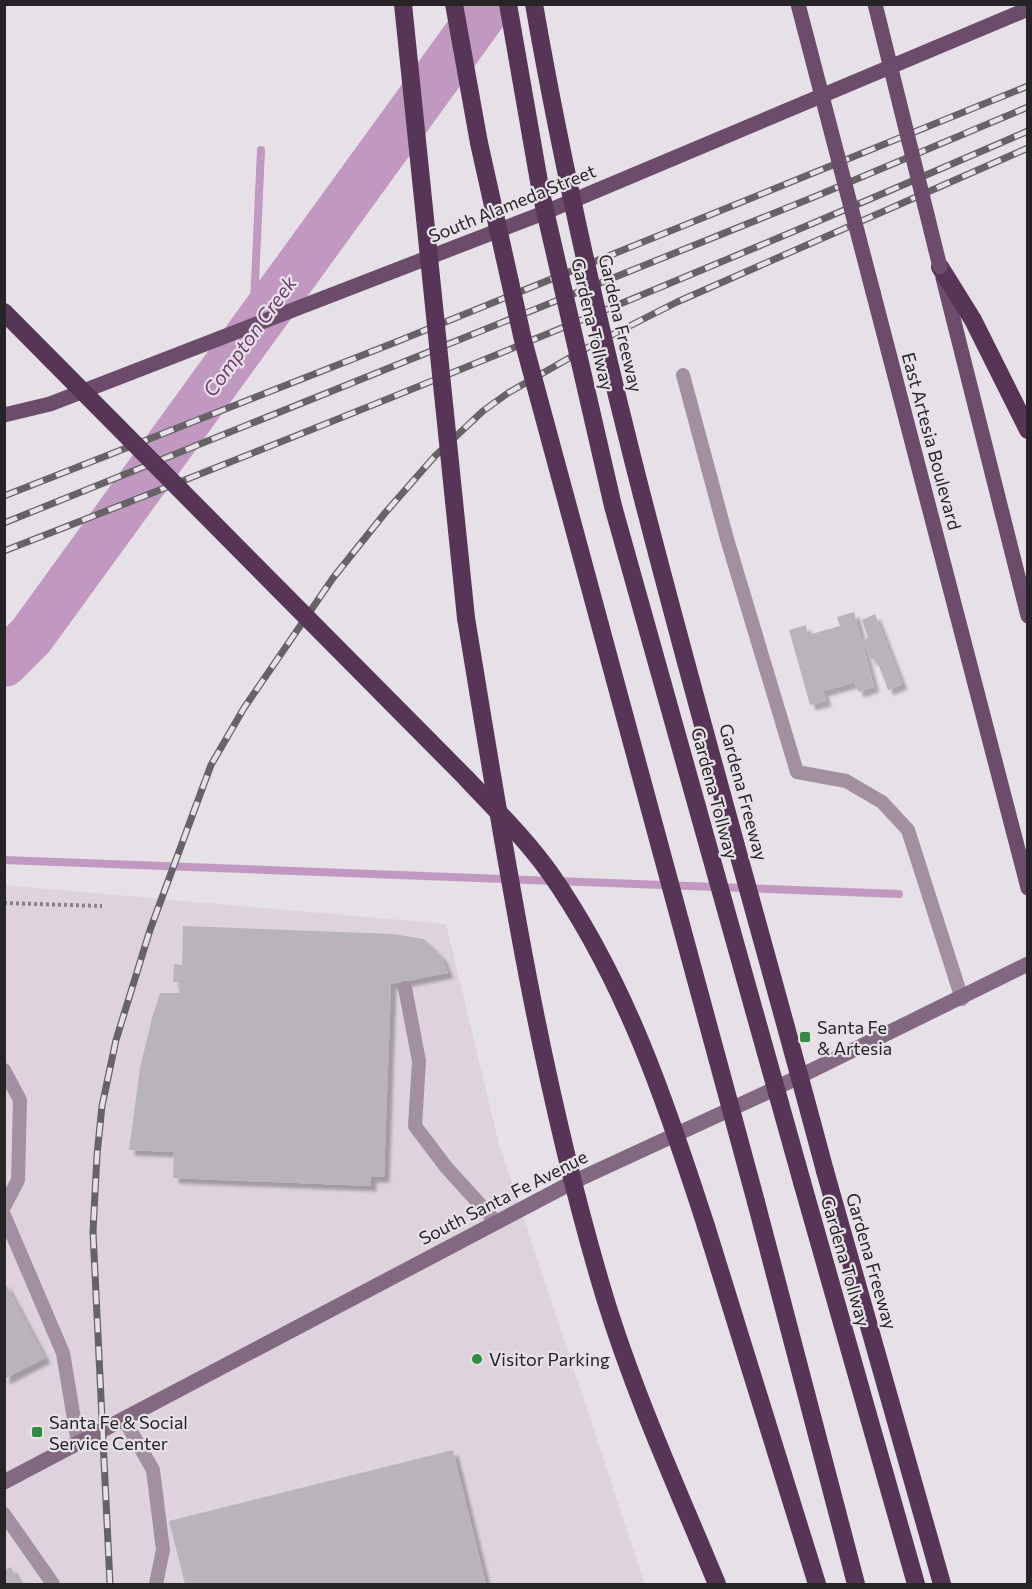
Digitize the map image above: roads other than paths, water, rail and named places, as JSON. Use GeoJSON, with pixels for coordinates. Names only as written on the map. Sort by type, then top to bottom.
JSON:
{"type":"FeatureCollection","features":[{"type":"Feature","properties":{"kind":"highway"},"geometry":{"type":"LineString","coordinates":[[403,4],[466,618],[520,943],[573,1182],[606,1300],[646,1413],[717,1584]]}},
{"type":"Feature","properties":{"kind":"highway"},"geometry":{"type":"LineString","coordinates":[[454,4],[479,143],[523,340],[756,1202],[856,1584]]}},
{"type":"Feature","properties":{"kind":"highway","name":"Gardena Tollway"},"geometry":{"type":"LineString","coordinates":[[508,4],[541,193],[613,506],[916,1584]]}},
{"type":"Feature","properties":{"kind":"highway","name":"Gardena Freeway"},"geometry":{"type":"LineString","coordinates":[[534,4],[551,100],[623,425],[825,1171],[942,1584]]}},
{"type":"Feature","properties":{"kind":"highway"},"geometry":{"type":"LineString","coordinates":[[940,267],[973,320],[1028,430]]}},
{"type":"Feature","properties":{"kind":"highway"},"geometry":{"type":"LineString","coordinates":[[4,312],[465,777],[520,835],[550,873],[599,954],[638,1032],[657,1079],[706,1226],[817,1584]]}},
{"type":"Feature","properties":{"kind":"main road","name":"East Artesia Boulevard"},"geometry":{"type":"LineString","coordinates":[[798,4],[1028,888]]}},
{"type":"Feature","properties":{"kind":"main road"},"geometry":{"type":"LineString","coordinates":[[875,4],[1028,616]]}},
{"type":"Feature","properties":{"kind":"main road","name":"South Alameda Street"},"geometry":{"type":"LineString","coordinates":[[4,415],[50,405],[541,214],[1028,9]]}},
{"type":"Feature","properties":{"kind":"main road","name":"South Santa Fe Avenue"},"geometry":{"type":"LineString","coordinates":[[4,1482],[573,1182],[962,999],[1028,964]]}},
{"type":"Feature","properties":{"kind":"lane"},"geometry":{"type":"LineString","coordinates":[[682,375],[727,538],[797,772],[846,781],[882,802],[908,830],[962,999]]}},
{"type":"Feature","properties":{"kind":"lane"},"geometry":{"type":"LineString","coordinates":[[405,988],[419,1062],[415,1126],[446,1167],[496,1222]]}},
{"type":"Feature","properties":{"kind":"lane"},"geometry":{"type":"LineString","coordinates":[[4,1070],[20,1100],[18,1180],[4,1207]]}},
{"type":"Feature","properties":{"kind":"lane"},"geometry":{"type":"LineString","coordinates":[[4,1215],[63,1353],[78,1443]]}},
{"type":"Feature","properties":{"kind":"lane"},"geometry":{"type":"LineString","coordinates":[[124,1419],[153,1470],[163,1550],[156,1584]]}},
{"type":"Feature","properties":{"kind":"lane"},"geometry":{"type":"LineString","coordinates":[[4,1514],[53,1584]]}},
{"type":"Feature","properties":{"kind":"waterway","name":"Compton Creek"},"geometry":{"type":"LineString","coordinates":[[4,663],[31,636],[490,4]]}},
{"type":"Feature","properties":{"kind":"waterway"},"geometry":{"type":"LineString","coordinates":[[253,326],[261,150]]}},
{"type":"Feature","properties":{"kind":"waterway"},"geometry":{"type":"LineString","coordinates":[[4,860],[899,894]]}},
{"type":"Feature","properties":{"kind":"railway"},"geometry":{"type":"LineString","coordinates":[[4,496],[396,342],[1028,86]]}},
{"type":"Feature","properties":{"kind":"railway"},"geometry":{"type":"LineString","coordinates":[[4,523],[814,197],[1028,107]]}},
{"type":"Feature","properties":{"kind":"railway"},"geometry":{"type":"LineString","coordinates":[[4,551],[518,346],[1028,131]]}},
{"type":"Feature","properties":{"kind":"railway"},"geometry":{"type":"LineString","coordinates":[[110,1584],[93,1232],[102,1106],[116,1040],[150,930],[211,765],[244,708],[333,578],[385,513],[435,456],[483,411],[508,393],[592,345],[677,302],[1028,148]]}},
{"type":"Feature","properties":{"kind":"place","name":"Santa Fe & Artesia"},"geometry":{"type":"Point","coordinates":[805,1037]}},
{"type":"Feature","properties":{"kind":"place","name":"Visitor Parking"},"geometry":{"type":"Point","coordinates":[477,1359]}},
{"type":"Feature","properties":{"kind":"place","name":"Santa Fe & Social Service Center"},"geometry":{"type":"Point","coordinates":[37,1432]}}]}
